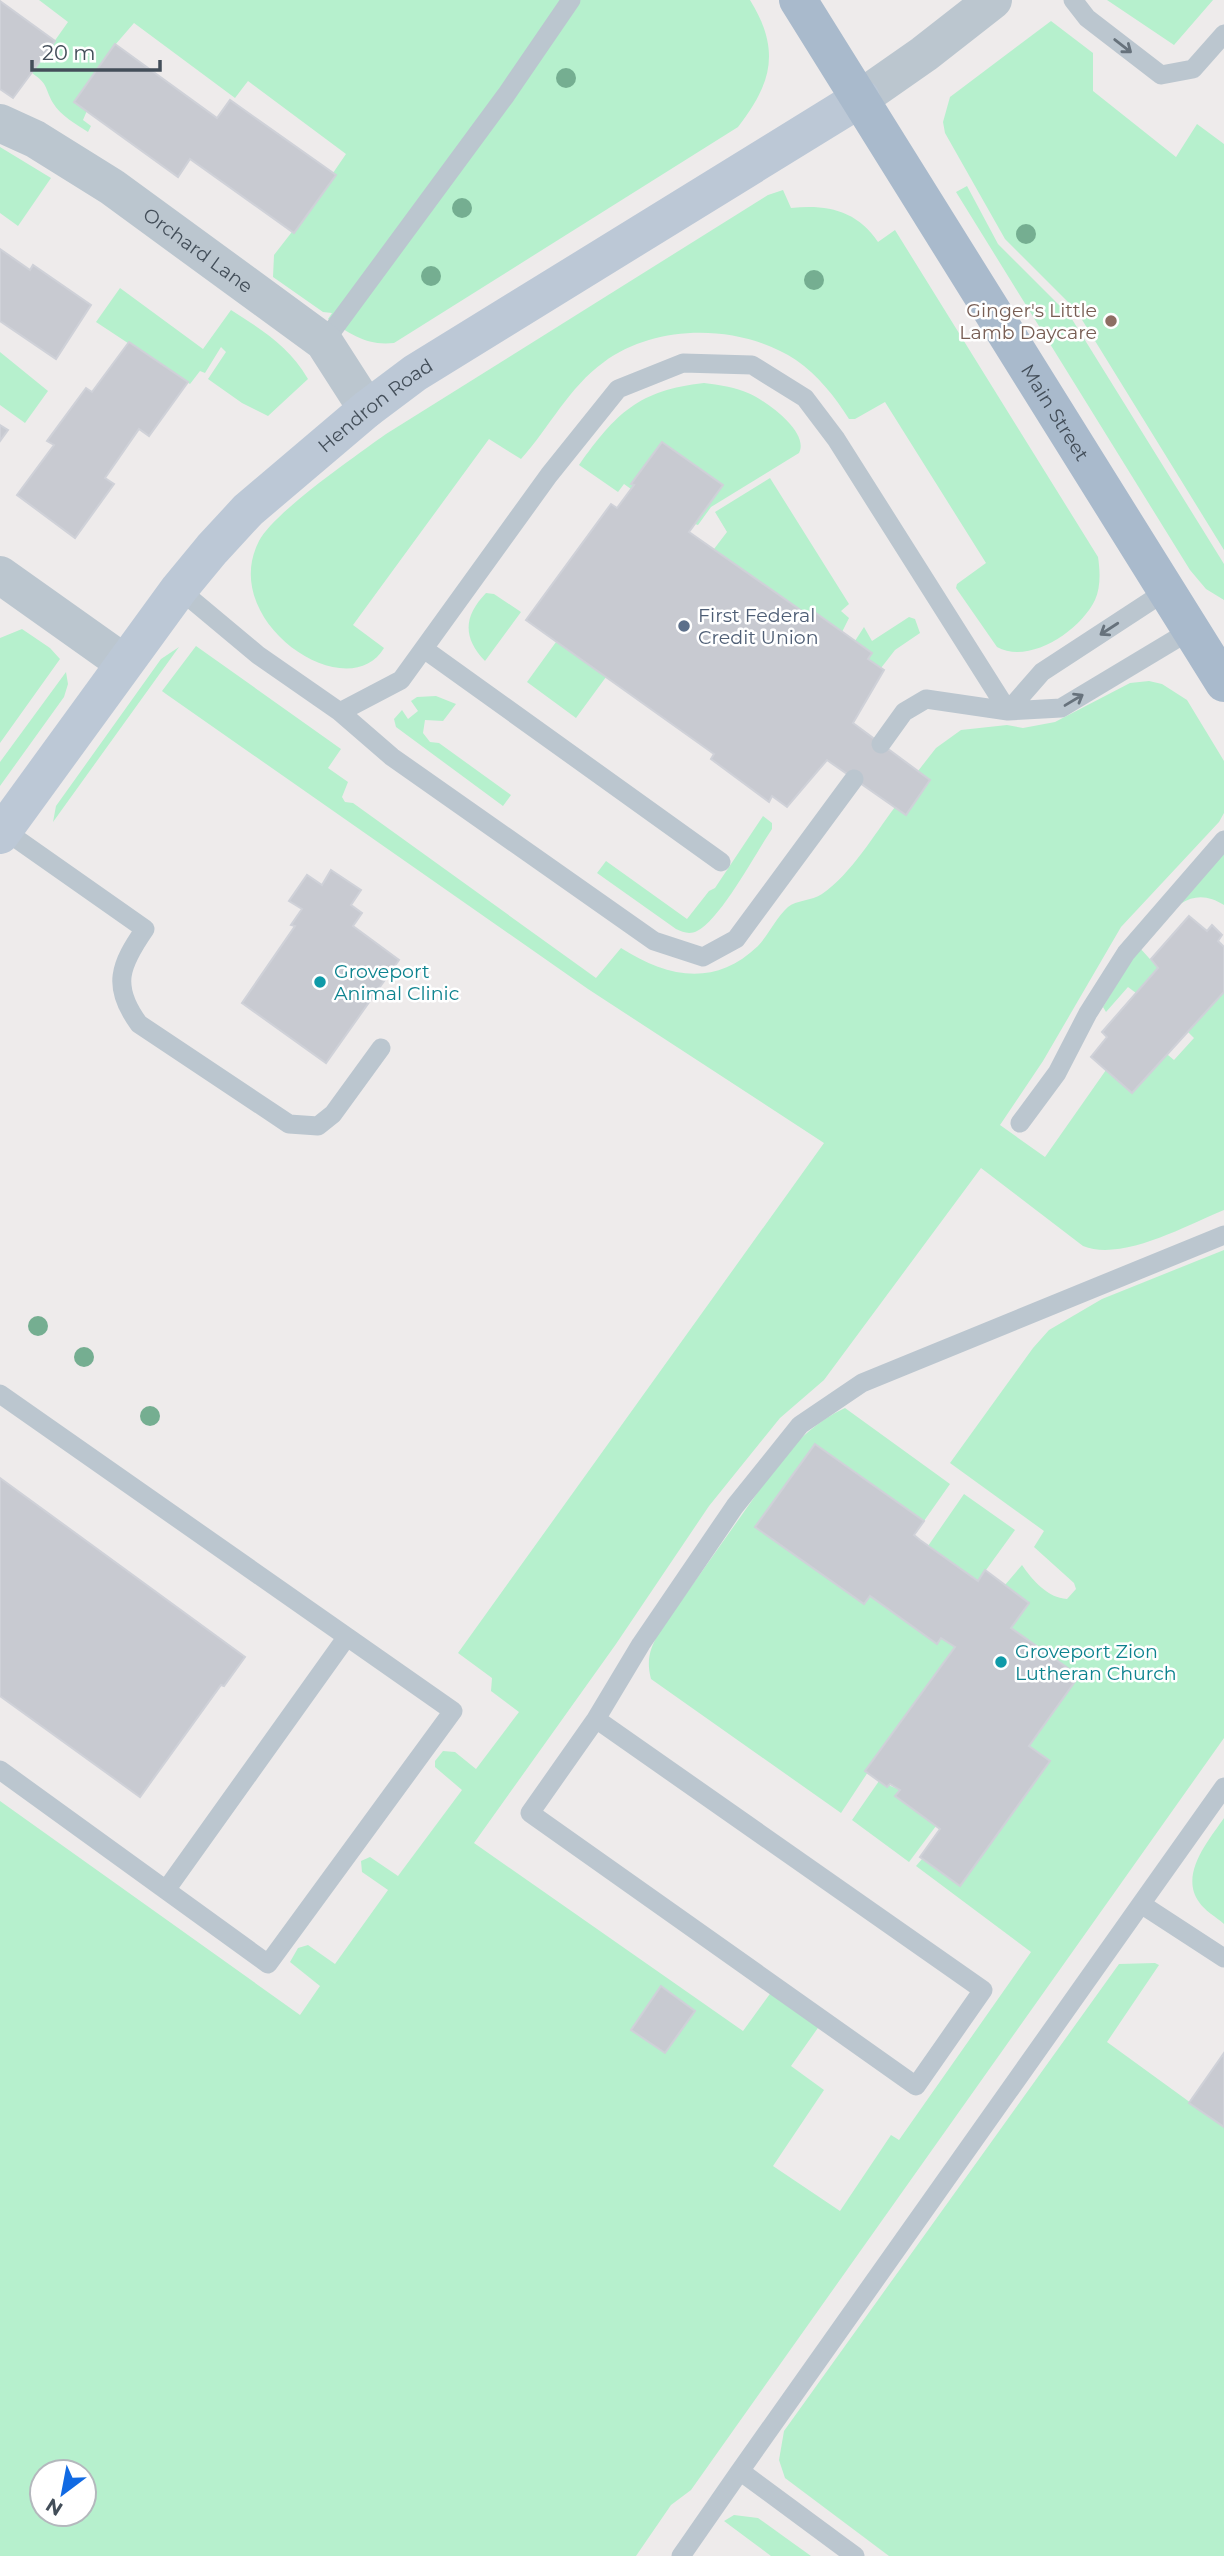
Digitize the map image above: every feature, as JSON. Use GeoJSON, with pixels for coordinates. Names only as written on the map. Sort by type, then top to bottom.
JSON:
{"type":"FeatureCollection","features":[{"type":"Feature","properties":{"kind":"main road","name":"Main Street"},"geometry":{"type":"LineString","coordinates":[[798,0],[1166,592],[1206,641],[1224,683]]}},
{"type":"Feature","properties":{"kind":"street"},"geometry":{"type":"LineString","coordinates":[[861,98],[924,54],[993,0]]}},
{"type":"Feature","properties":{"kind":"street","name":"Hendron Road"},"geometry":{"type":"LineString","coordinates":[[2,833],[179,589],[248,510],[367,409],[427,365],[861,98]]}},
{"type":"Feature","properties":{"kind":"street","name":"Orchard Lane"},"geometry":{"type":"LineString","coordinates":[[0,123],[35,139],[111,187],[324,342],[367,409]]}},
{"type":"Feature","properties":{"kind":"street"},"geometry":{"type":"LineString","coordinates":[[0,575],[124,663]]}},
{"type":"Feature","properties":{"kind":"lane"},"geometry":{"type":"LineString","coordinates":[[324,342],[506,95],[571,0]]}},
{"type":"Feature","properties":{"kind":"lane"},"geometry":{"type":"LineString","coordinates":[[1073,0],[1087,18],[1161,75],[1193,69],[1224,34]]}},
{"type":"Feature","properties":{"kind":"lane"},"geometry":{"type":"LineString","coordinates":[[340,712],[401,680],[549,475],[618,388],[683,363],[752,365],[804,398],[836,439],[1008,711]]}},
{"type":"Feature","properties":{"kind":"lane"},"geometry":{"type":"LineString","coordinates":[[179,589],[258,655],[340,712],[392,757],[654,941],[703,957],[736,939],[854,779]]}},
{"type":"Feature","properties":{"kind":"lane"},"geometry":{"type":"LineString","coordinates":[[1008,711],[1042,672],[1166,592]]}},
{"type":"Feature","properties":{"kind":"lane"},"geometry":{"type":"LineString","coordinates":[[881,744],[904,712],[926,699],[1008,711],[1061,708],[1206,641]]}},
{"type":"Feature","properties":{"kind":"lane"},"geometry":{"type":"LineString","coordinates":[[424,649],[721,862]]}},
{"type":"Feature","properties":{"kind":"lane"},"geometry":{"type":"LineString","coordinates":[[2,833],[145,929],[128,953],[121,970],[126,1007],[139,1024],[289,1124],[318,1126],[333,1114],[381,1048]]}},
{"type":"Feature","properties":{"kind":"lane"},"geometry":{"type":"LineString","coordinates":[[1020,1123],[1057,1073],[1088,1013],[1126,953],[1224,840]]}},
{"type":"Feature","properties":{"kind":"lane"},"geometry":{"type":"LineString","coordinates":[[596,1719],[983,1990],[916,2086],[530,1813],[596,1719],[641,1644],[735,1506],[800,1425],[862,1383],[1224,1235]]}},
{"type":"Feature","properties":{"kind":"lane"},"geometry":{"type":"LineString","coordinates":[[0,1394],[453,1711],[268,1964],[0,1770]]}},
{"type":"Feature","properties":{"kind":"lane"},"geometry":{"type":"LineString","coordinates":[[166,1890],[346,1638]]}},
{"type":"Feature","properties":{"kind":"lane"},"geometry":{"type":"LineString","coordinates":[[681,2556],[1224,1787]]}},
{"type":"Feature","properties":{"kind":"lane"},"geometry":{"type":"LineString","coordinates":[[1141,1904],[1224,1958]]}},
{"type":"Feature","properties":{"kind":"lane"},"geometry":{"type":"LineString","coordinates":[[740,2471],[855,2556]]}},
{"type":"Feature","properties":{"kind":"green space"},"geometry":{"type":"Polygon","coordinates":[[[39,0],[750,0],[766,35],[768,66],[759,96],[738,127],[394,343],[375,343],[344,330],[328,319],[332,313],[323,312],[273,277],[274,255],[336,175],[333,173],[346,154],[248,81],[235,98],[134,23],[115,45],[83,120],[91,126],[88,132],[60,112],[44,84],[32,73],[68,22],[39,0]]]}},
{"type":"Feature","properties":{"kind":"green space"},"geometry":{"type":"Polygon","coordinates":[[[1107,0],[1213,0],[1174,45],[1107,0]]]}},
{"type":"Feature","properties":{"kind":"green space"},"geometry":{"type":"Polygon","coordinates":[[[1051,21],[1093,53],[1093,91],[1176,157],[1197,124],[1224,144],[1224,550],[1076,310],[1005,239],[945,133],[943,122],[950,97],[1051,21]]]}},
{"type":"Feature","properties":{"kind":"green space"},"geometry":{"type":"Polygon","coordinates":[[[0,147],[51,178],[18,226],[0,213],[0,147]]]}},
{"type":"Feature","properties":{"kind":"green space"},"geometry":{"type":"Polygon","coordinates":[[[967,186],[998,244],[1070,316],[1224,564],[1224,600],[1206,589],[1190,570],[956,192],[967,186]]]}},
{"type":"Feature","properties":{"kind":"green space"},"geometry":{"type":"Polygon","coordinates":[[[783,190],[791,208],[816,207],[840,212],[860,223],[878,242],[895,230],[1098,557],[1100,573],[1097,595],[1078,623],[1052,642],[1038,648],[1024,652],[997,647],[956,588],[957,584],[986,563],[885,402],[855,419],[849,419],[826,387],[796,360],[774,348],[750,340],[699,333],[649,340],[625,349],[604,362],[580,384],[521,459],[489,439],[353,625],[384,648],[367,664],[343,668],[318,662],[292,648],[271,627],[256,600],[251,571],[259,541],[298,500],[386,434],[768,195],[783,190]]]}},
{"type":"Feature","properties":{"kind":"green space"},"geometry":{"type":"Polygon","coordinates":[[[120,288],[203,349],[231,310],[283,348],[308,379],[268,416],[242,403],[208,379],[226,352],[221,347],[205,373],[200,371],[190,384],[96,322],[120,288]]]}},
{"type":"Feature","properties":{"kind":"green space"},"geometry":{"type":"Polygon","coordinates":[[[0,352],[48,391],[25,423],[0,405],[0,352]]]}},
{"type":"Feature","properties":{"kind":"green space"},"geometry":{"type":"Polygon","coordinates":[[[704,383],[743,391],[775,410],[798,436],[801,445],[799,453],[711,507],[698,525],[695,524],[723,485],[662,442],[632,483],[634,485],[631,489],[624,484],[618,492],[579,465],[605,431],[631,407],[662,391],[704,383]]]}},
{"type":"Feature","properties":{"kind":"green space"},"geometry":{"type":"Polygon","coordinates":[[[770,478],[849,604],[841,611],[849,618],[842,632],[812,618],[714,549],[727,532],[715,512],[770,478]]]}},
{"type":"Feature","properties":{"kind":"green space"},"geometry":{"type":"Polygon","coordinates":[[[486,593],[494,594],[521,612],[485,661],[472,643],[469,627],[473,610],[486,593]]]}},
{"type":"Feature","properties":{"kind":"green space"},"geometry":{"type":"Polygon","coordinates":[[[909,617],[915,619],[920,633],[895,650],[881,668],[868,659],[872,653],[855,641],[864,627],[872,641],[909,617]]]}},
{"type":"Feature","properties":{"kind":"green space"},"geometry":{"type":"Polygon","coordinates":[[[22,629],[50,648],[60,659],[0,743],[0,638],[22,629]]]}},
{"type":"Feature","properties":{"kind":"green space"},"geometry":{"type":"Polygon","coordinates":[[[556,642],[606,677],[576,718],[527,682],[556,642]]]}},
{"type":"Feature","properties":{"kind":"green space"},"geometry":{"type":"Polygon","coordinates":[[[196,646],[341,749],[328,768],[348,782],[342,797],[345,802],[353,803],[596,978],[621,948],[656,966],[690,974],[724,968],[741,959],[758,946],[788,907],[822,894],[843,876],[895,807],[906,815],[930,781],[918,771],[936,748],[961,730],[1007,725],[1023,728],[1055,722],[1130,683],[1149,681],[1162,684],[1187,700],[1224,761],[1224,813],[1219,822],[1121,927],[1043,1061],[1000,1125],[1045,1157],[1106,1070],[1132,1092],[1163,1056],[1168,1055],[1174,1060],[1194,1038],[1188,1032],[1224,992],[1224,1210],[1154,1240],[1135,1246],[1099,1250],[1083,1246],[981,1168],[824,1380],[780,1418],[709,1506],[616,1644],[474,1843],[743,2031],[772,1991],[820,2025],[791,2066],[824,2090],[773,2166],[840,2211],[891,2135],[899,2140],[1031,1952],[916,1866],[922,1859],[960,1886],[1050,1761],[1029,1746],[1079,1676],[1011,1628],[1029,1603],[1005,1585],[1022,1565],[1036,1582],[1053,1595],[1067,1599],[1076,1589],[1074,1583],[1034,1547],[1044,1531],[950,1463],[1049,1330],[1102,1299],[1224,1250],[1224,1738],[691,2490],[671,2505],[636,2556],[0,2556],[0,1801],[300,2015],[320,1986],[290,1962],[298,1948],[308,1945],[335,1964],[388,1890],[362,1872],[361,1861],[370,1857],[398,1876],[462,1790],[435,1767],[435,1761],[443,1751],[455,1752],[476,1769],[519,1712],[491,1691],[492,1678],[458,1653],[824,1143],[588,989],[162,691],[196,646]]]}},
{"type":"Feature","properties":{"kind":"green space"},"geometry":{"type":"Polygon","coordinates":[[[179,647],[53,822],[56,806],[161,659],[179,647]]]}},
{"type":"Feature","properties":{"kind":"green space"},"geometry":{"type":"Polygon","coordinates":[[[66,672],[68,684],[64,697],[0,786],[0,762],[66,672]]]}},
{"type":"Feature","properties":{"kind":"green space"},"geometry":{"type":"Polygon","coordinates":[[[436,696],[456,704],[443,721],[425,720],[423,733],[430,742],[439,743],[511,795],[503,806],[396,727],[394,719],[402,710],[408,719],[418,711],[411,701],[417,697],[436,696]]]}},
{"type":"Feature","properties":{"kind":"green space"},"geometry":{"type":"Polygon","coordinates":[[[763,816],[772,823],[772,829],[727,900],[697,931],[686,933],[676,929],[597,873],[606,861],[687,919],[709,891],[715,888],[763,816]]]}},
{"type":"Feature","properties":{"kind":"green space"},"geometry":{"type":"Polygon","coordinates":[[[1224,851],[1224,905],[1202,897],[1180,904],[1224,851]]]}},
{"type":"Feature","properties":{"kind":"green space"},"geometry":{"type":"Polygon","coordinates":[[[1139,947],[1158,968],[1136,993],[1128,987],[1106,1012],[1103,1007],[1139,947]]]}},
{"type":"Feature","properties":{"kind":"green space"},"geometry":{"type":"Polygon","coordinates":[[[845,1408],[950,1484],[924,1521],[815,1444],[756,1527],[864,1604],[870,1596],[936,1643],[941,1638],[955,1647],[866,1770],[868,1772],[841,1813],[651,1679],[649,1660],[659,1632],[780,1461],[810,1431],[845,1408]]]}},
{"type":"Feature","properties":{"kind":"green space"},"geometry":{"type":"Polygon","coordinates":[[[964,1494],[1015,1530],[978,1581],[928,1546],[964,1494]]]}},
{"type":"Feature","properties":{"kind":"green space"},"geometry":{"type":"Polygon","coordinates":[[[879,1781],[900,1790],[896,1796],[936,1826],[909,1862],[852,1820],[879,1781]]]}},
{"type":"Feature","properties":{"kind":"green space"},"geometry":{"type":"Polygon","coordinates":[[[1224,1818],[1224,1924],[1199,1902],[1192,1880],[1198,1858],[1224,1818]]]}},
{"type":"Feature","properties":{"kind":"green space"},"geometry":{"type":"Polygon","coordinates":[[[1119,1964],[1159,1965],[1107,2042],[1224,2127],[1224,2556],[889,2556],[785,2478],[779,2460],[784,2431],[1119,1964]]]}},
{"type":"Feature","properties":{"kind":"green space"},"geometry":{"type":"Polygon","coordinates":[[[734,2515],[758,2518],[811,2556],[771,2556],[724,2521],[734,2515]]]}},
{"type":"Feature","properties":{"kind":"building"},"geometry":{"type":"Polygon","coordinates":[[[0,1],[55,41],[13,98],[0,89],[0,1]]]}},
{"type":"Feature","properties":{"kind":"building"},"geometry":{"type":"Polygon","coordinates":[[[115,44],[217,118],[230,100],[336,175],[294,233],[190,159],[178,177],[74,102],[115,44]]]}},
{"type":"Feature","properties":{"kind":"building"},"geometry":{"type":"Polygon","coordinates":[[[0,249],[30,270],[33,265],[91,305],[56,359],[0,321],[0,249]]]}},
{"type":"Feature","properties":{"kind":"building"},"geometry":{"type":"Polygon","coordinates":[[[129,342],[188,382],[149,436],[139,429],[105,478],[114,484],[75,538],[17,495],[54,445],[47,441],[86,388],[92,392],[129,342]]]}},
{"type":"Feature","properties":{"kind":"building"},"geometry":{"type":"Polygon","coordinates":[[[0,425],[8,430],[0,441],[0,425]]]}},
{"type":"Feature","properties":{"kind":"building","name":"First Federal Credit Union"},"geometry":{"type":"Polygon","coordinates":[[[662,442],[723,485],[689,532],[812,618],[816,613],[872,653],[868,659],[884,670],[853,723],[930,780],[906,815],[827,760],[787,807],[772,796],[769,802],[711,759],[714,754],[526,620],[611,504],[617,508],[662,442]]]}},
{"type":"Feature","properties":{"kind":"building","name":"Groveport Animal Clinic"},"geometry":{"type":"Polygon","coordinates":[[[331,870],[361,890],[351,905],[362,913],[353,926],[399,960],[326,1063],[242,1003],[295,926],[291,925],[302,909],[289,901],[307,875],[322,885],[331,870]]]}},
{"type":"Feature","properties":{"kind":"building"},"geometry":{"type":"Polygon","coordinates":[[[1189,916],[1207,931],[1212,925],[1222,935],[1218,941],[1224,947],[1224,992],[1132,1093],[1091,1057],[1107,1037],[1102,1032],[1158,968],[1151,959],[1189,916]]]}},
{"type":"Feature","properties":{"kind":"building","name":"Groveport Zion Lutheran Church"},"geometry":{"type":"Polygon","coordinates":[[[815,1444],[924,1521],[914,1535],[920,1540],[978,1581],[985,1570],[1029,1603],[1011,1628],[1079,1676],[1029,1746],[1050,1761],[960,1886],[920,1857],[940,1829],[895,1796],[900,1790],[890,1784],[887,1787],[865,1771],[955,1647],[941,1638],[937,1644],[870,1596],[864,1604],[755,1527],[815,1444]]]}},
{"type":"Feature","properties":{"kind":"building"},"geometry":{"type":"Polygon","coordinates":[[[0,1478],[245,1657],[224,1686],[221,1685],[140,1797],[0,1696],[0,1478]]]}},
{"type":"Feature","properties":{"kind":"building"},"geometry":{"type":"Polygon","coordinates":[[[661,1986],[695,2011],[665,2053],[631,2030],[661,1986]]]}},
{"type":"Feature","properties":{"kind":"building"},"geometry":{"type":"Polygon","coordinates":[[[1224,2053],[1224,2127],[1189,2103],[1224,2053]]]}},
{"type":"Feature","properties":{"kind":"place","name":"Ginger's Little Lamb Daycare"},"geometry":{"type":"Point","coordinates":[1111,321]}},
{"type":"Feature","properties":{"kind":"place","name":"First Federal Credit Union"},"geometry":{"type":"Point","coordinates":[684,626]}},
{"type":"Feature","properties":{"kind":"place","name":"Groveport Animal Clinic"},"geometry":{"type":"Point","coordinates":[320,982]}},
{"type":"Feature","properties":{"kind":"place","name":"Groveport Zion Lutheran Church"},"geometry":{"type":"Point","coordinates":[1001,1662]}}]}
